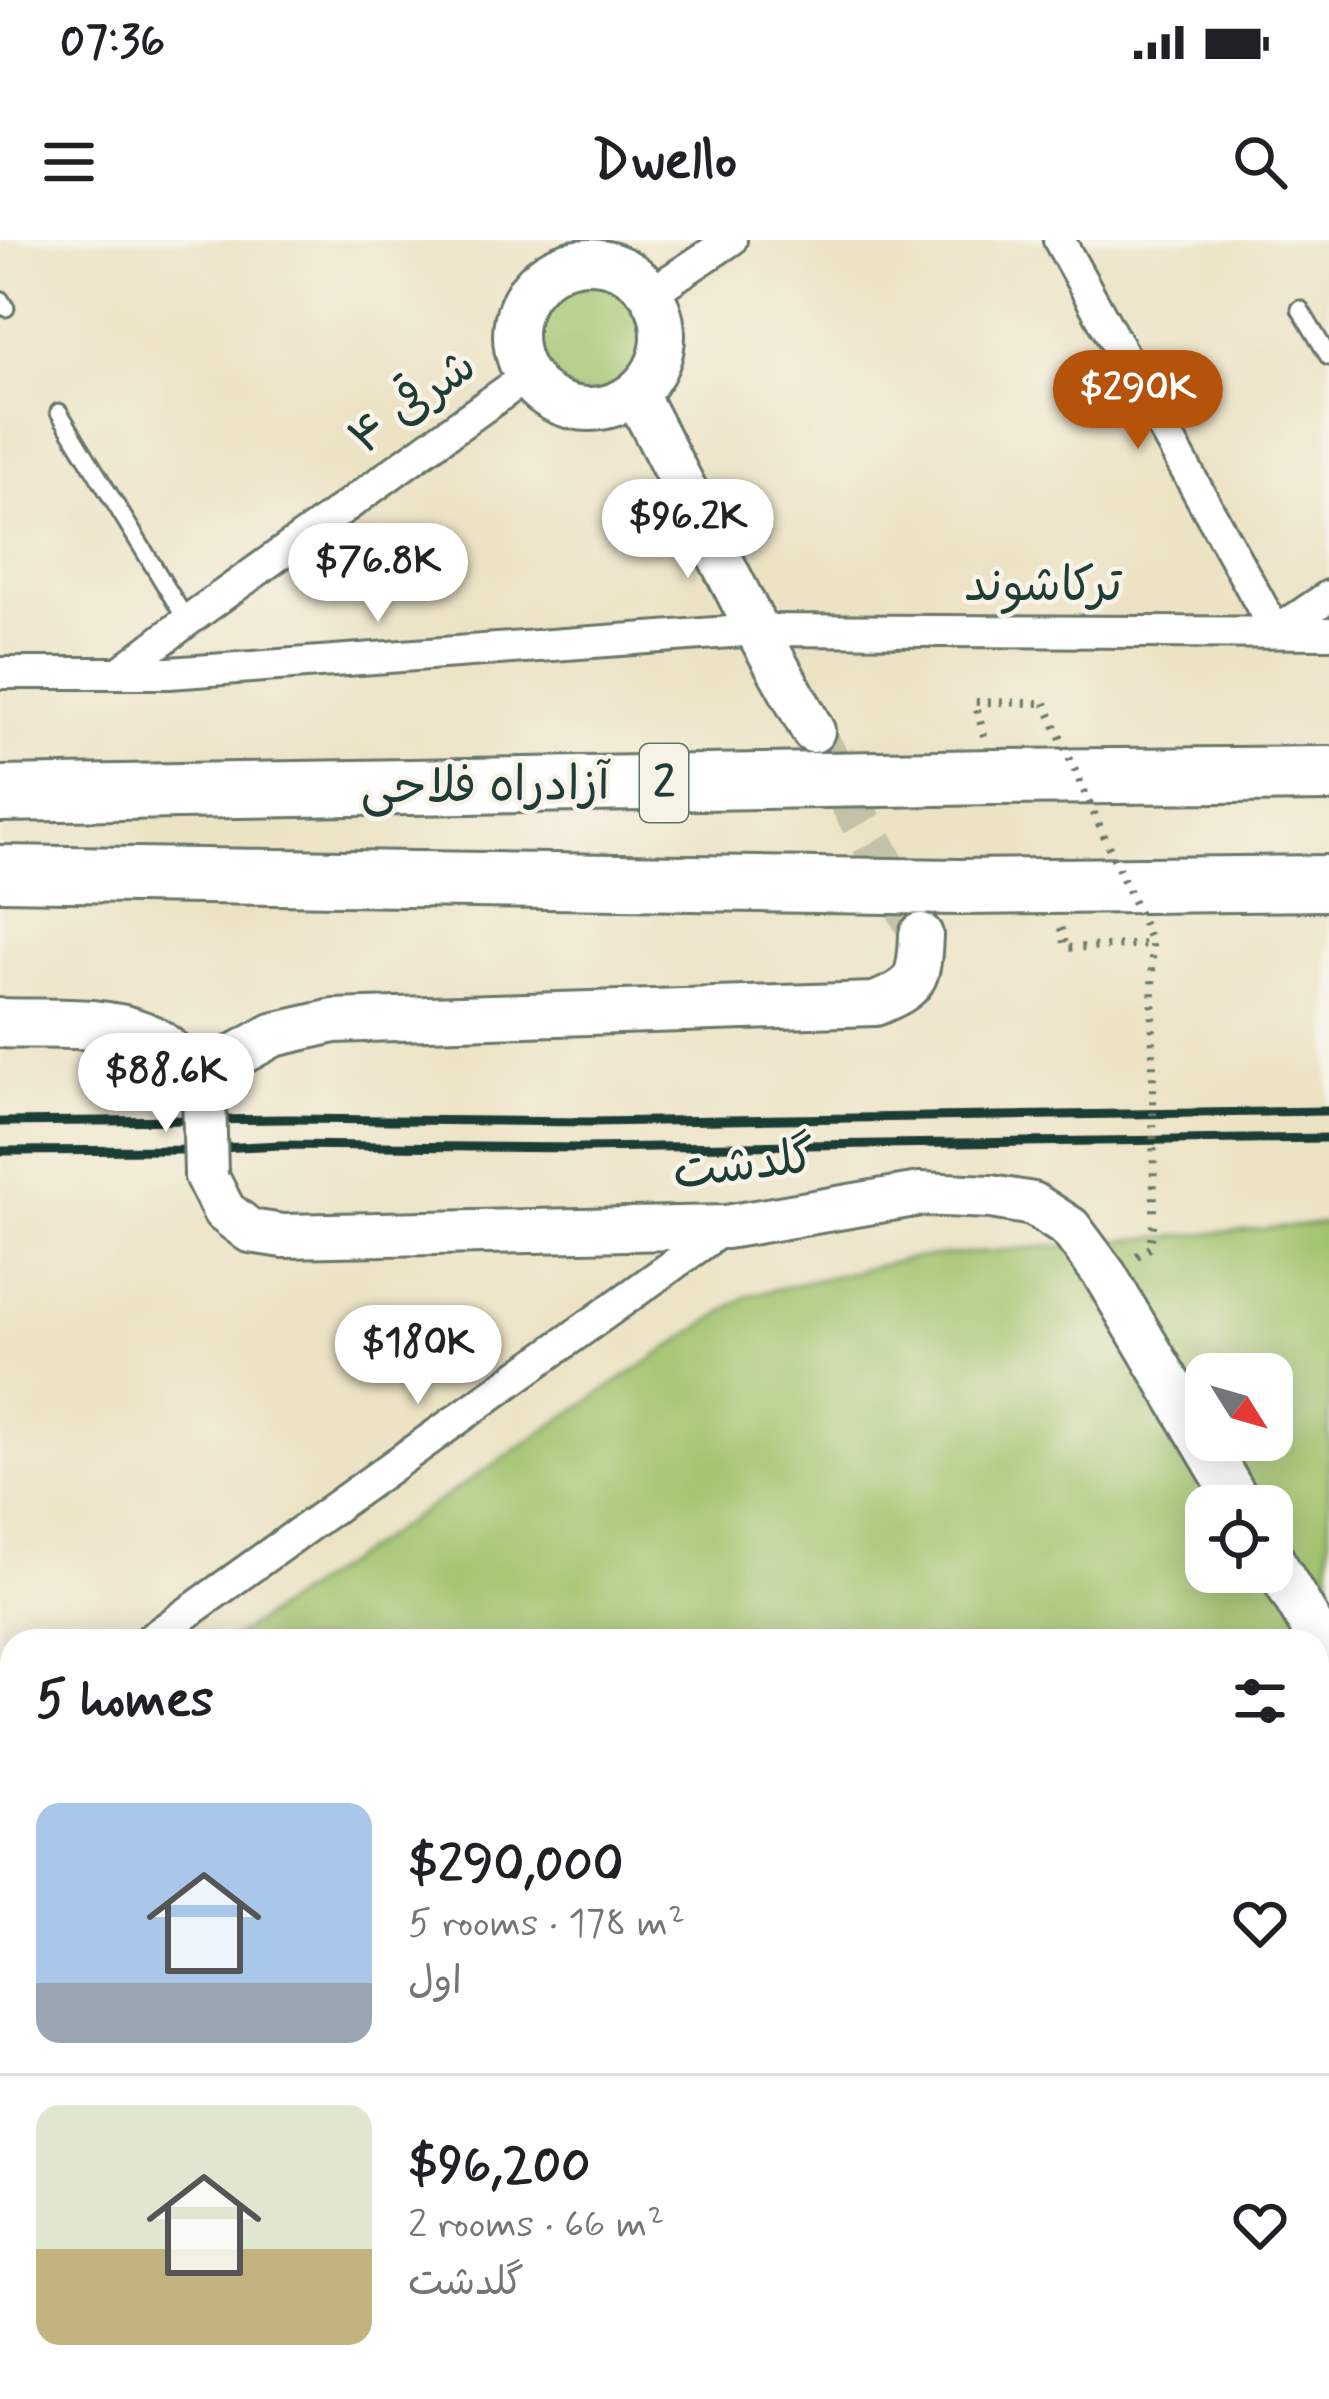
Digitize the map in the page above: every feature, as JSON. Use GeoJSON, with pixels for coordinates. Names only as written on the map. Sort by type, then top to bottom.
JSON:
{"type":"FeatureCollection","features":[{"type":"Feature","properties":{"kind":"highway","name":"آزادراه فلاحی"},"geometry":{"type":"LineString","coordinates":[[0,794],[1329,774]]}},
{"type":"Feature","properties":{"kind":"highway","name":"آزادراه فلاحی"},"geometry":{"type":"LineString","coordinates":[[0,873],[960,887],[1329,883]]}},
{"type":"Feature","properties":{"kind":"main road"},"geometry":{"type":"LineString","coordinates":[[0,1023],[100,1027],[144,1036],[180,1063],[204,1094]]}},
{"type":"Feature","properties":{"kind":"street"},"geometry":{"type":"LineString","coordinates":[[651,293],[731,240]]}},
{"type":"Feature","properties":{"kind":"street"},"geometry":{"type":"LineString","coordinates":[[1059,240],[1276,632],[1329,596]]}},
{"type":"Feature","properties":{"kind":"street"},"geometry":{"type":"LineString","coordinates":[[543,255],[617,265],[651,293],[661,314],[661,357],[636,394],[618,404],[578,409],[541,392],[527,376],[514,338],[517,318],[536,283],[543,255]]}},
{"type":"Feature","properties":{"kind":"street","name":"۴ شرقی"},"geometry":{"type":"LineString","coordinates":[[119,674],[527,376]]}},
{"type":"Feature","properties":{"kind":"street"},"geometry":{"type":"LineString","coordinates":[[636,394],[813,731]]}},
{"type":"Feature","properties":{"kind":"street","name":"ترکاشوند"},"geometry":{"type":"LineString","coordinates":[[0,673],[169,673],[757,630],[1329,633]]}},
{"type":"Feature","properties":{"kind":"street"},"geometry":{"type":"LineString","coordinates":[[204,1094],[235,1056],[273,1035],[334,1021],[875,1004],[906,992],[920,966],[921,935]]}},
{"type":"Feature","properties":{"kind":"street","name":"گلدشت"},"geometry":{"type":"LineString","coordinates":[[204,1094],[206,1174],[224,1210],[250,1231],[283,1236],[726,1227],[920,1194],[1033,1204],[1070,1228],[1105,1275],[1229,1485]]}},
{"type":"Feature","properties":{"kind":"street"},"geometry":{"type":"LineString","coordinates":[[165,1629],[726,1227]]}},
{"type":"Feature","properties":{"kind":"street"},"geometry":{"type":"LineString","coordinates":[[1293,1593],[1314,1629]]}},
{"type":"Feature","properties":{"kind":"lane"},"geometry":{"type":"LineString","coordinates":[[1300,309],[1329,357]]}},
{"type":"Feature","properties":{"kind":"lane"},"geometry":{"type":"LineString","coordinates":[[59,412],[187,621]]}},
{"type":"Feature","properties":{"kind":"path"},"geometry":{"type":"LineString","coordinates":[[975,702],[1045,704],[1152,944],[1154,1218],[1150,1248]]}},
{"type":"Feature","properties":{"kind":"path"},"geometry":{"type":"LineString","coordinates":[[1066,948],[1152,944]]}},
{"type":"Feature","properties":{"kind":"green space"},"geometry":{"type":"Polygon","coordinates":[[[590,278],[612,283],[631,295],[643,314],[648,336],[643,358],[631,377],[612,389],[590,394],[568,389],[549,377],[537,358],[532,336],[537,314],[549,295],[568,283],[590,278]]]}},
{"type":"Feature","properties":{"kind":"green space"},"geometry":{"type":"Polygon","coordinates":[[[1329,1223],[1329,1629],[246,1629],[747,1296],[912,1258],[1329,1223]]]}},
{"type":"Feature","properties":{"kind":"tunnel"},"geometry":{"type":"LineString","coordinates":[[813,731],[921,935]]}},
{"type":"Feature","properties":{"kind":"railway"},"geometry":{"type":"LineString","coordinates":[[0,1122],[589,1122],[1329,1111]]}},
{"type":"Feature","properties":{"kind":"railway"},"geometry":{"type":"LineString","coordinates":[[0,1151],[1329,1138]]}}]}
